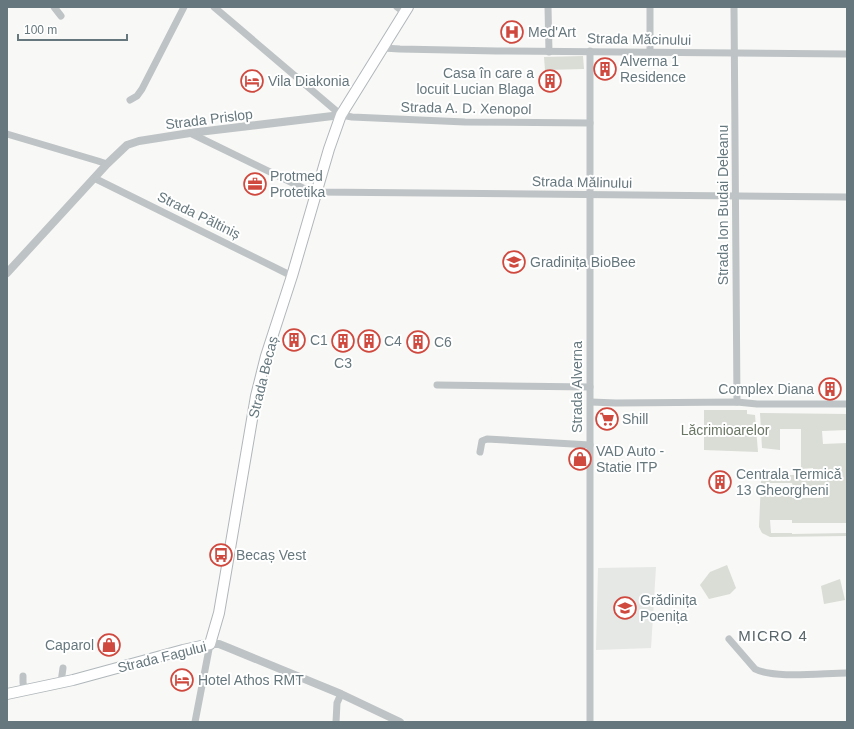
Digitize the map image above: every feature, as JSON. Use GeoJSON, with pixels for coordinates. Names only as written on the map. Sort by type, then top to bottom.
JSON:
{"type":"FeatureCollection","features":[{"type":"Feature","properties":{"kind":"main road","name":"Strada Becaș"},"geometry":{"type":"LineString","coordinates":[[210,644],[220,608],[256,396],[266,356],[292,276],[329,149],[341,116],[383,48],[403,9]]}},
{"type":"Feature","properties":{"kind":"main road","name":"Strada Fagului"},"geometry":{"type":"LineString","coordinates":[[7,694],[61,682],[210,644]]}},
{"type":"Feature","properties":{"kind":"street"},"geometry":{"type":"LineString","coordinates":[[54,7],[61,16]]}},
{"type":"Feature","properties":{"kind":"street"},"geometry":{"type":"LineString","coordinates":[[130,100],[142,89],[184,7]]}},
{"type":"Feature","properties":{"kind":"street"},"geometry":{"type":"LineString","coordinates":[[214,7],[341,116]]}},
{"type":"Feature","properties":{"kind":"street"},"geometry":{"type":"LineString","coordinates":[[548,7],[549,52]]}},
{"type":"Feature","properties":{"kind":"street"},"geometry":{"type":"LineString","coordinates":[[650,7],[650,52]]}},
{"type":"Feature","properties":{"kind":"street","name":"Strada Ion Budai Deleanu"},"geometry":{"type":"LineString","coordinates":[[734,7],[737,402]]}},
{"type":"Feature","properties":{"kind":"street","name":"Strada Măcinului"},"geometry":{"type":"LineString","coordinates":[[383,48],[400,50],[549,52],[590,51],[847,54]]}},
{"type":"Feature","properties":{"kind":"street","name":"Strada Alverna"},"geometry":{"type":"LineString","coordinates":[[590,51],[590,722]]}},
{"type":"Feature","properties":{"kind":"street","name":"Strada A. D. Xenopol"},"geometry":{"type":"LineString","coordinates":[[341,116],[465,122],[590,123]]}},
{"type":"Feature","properties":{"kind":"street","name":"Strada Prislop"},"geometry":{"type":"LineString","coordinates":[[7,273],[107,164],[121,150],[132,143],[190,134],[341,116]]}},
{"type":"Feature","properties":{"kind":"street"},"geometry":{"type":"LineString","coordinates":[[7,134],[107,164]]}},
{"type":"Feature","properties":{"kind":"street","name":"Strada Mălinului"},"geometry":{"type":"LineString","coordinates":[[190,134],[309,191],[316,192],[847,197]]}},
{"type":"Feature","properties":{"kind":"street","name":"Strada Păltiniș"},"geometry":{"type":"LineString","coordinates":[[94,178],[292,276]]}},
{"type":"Feature","properties":{"kind":"street"},"geometry":{"type":"LineString","coordinates":[[437,385],[590,387]]}},
{"type":"Feature","properties":{"kind":"street"},"geometry":{"type":"LineString","coordinates":[[590,402],[847,404]]}},
{"type":"Feature","properties":{"kind":"street"},"geometry":{"type":"LineString","coordinates":[[480,452],[482,441],[487,439],[590,445]]}},
{"type":"Feature","properties":{"kind":"street"},"geometry":{"type":"LineString","coordinates":[[729,639],[755,669],[761,672],[782,675],[847,673]]}},
{"type":"Feature","properties":{"kind":"street"},"geometry":{"type":"LineString","coordinates":[[195,722],[210,644]]}},
{"type":"Feature","properties":{"kind":"street","name":"Strada Fagului"},"geometry":{"type":"LineString","coordinates":[[210,644],[219,644],[229,648],[340,694],[400,722]]}},
{"type":"Feature","properties":{"kind":"street"},"geometry":{"type":"LineString","coordinates":[[61,682],[63,668]]}},
{"type":"Feature","properties":{"kind":"street"},"geometry":{"type":"LineString","coordinates":[[24,676],[24,690]]}},
{"type":"Feature","properties":{"kind":"street"},"geometry":{"type":"LineString","coordinates":[[336,722],[337,703],[340,694]]}},
{"type":"Feature","properties":{"kind":"shaded area","name":"Grădinița Poenița"},"geometry":{"type":"Polygon","coordinates":[[[656,567],[651,648],[596,650],[598,568],[656,567]]]}},
{"type":"Feature","properties":{"kind":"green space"},"geometry":{"type":"Polygon","coordinates":[[[583,56],[584,69],[545,70],[544,57],[583,56]]]}},
{"type":"Feature","properties":{"kind":"green space","name":"Lăcrimioarelor"},"geometry":{"type":"Polygon","coordinates":[[[704,410],[747,410],[747,414],[755,415],[758,452],[704,450],[704,410]]]}},
{"type":"Feature","properties":{"kind":"green space"},"geometry":{"type":"Polygon","coordinates":[[[760,413],[847,414],[847,430],[822,431],[823,444],[847,443],[847,523],[792,523],[792,520],[770,520],[771,533],[847,533],[847,536],[770,537],[762,533],[759,527],[762,475],[813,475],[813,468],[801,469],[801,429],[780,429],[780,450],[762,448],[760,413]],[[770,483],[770,495],[791,495],[792,498],[823,498],[823,486],[793,486],[792,483],[770,483]]]}},
{"type":"Feature","properties":{"kind":"green space"},"geometry":{"type":"Polygon","coordinates":[[[727,565],[736,588],[730,594],[709,599],[700,585],[710,572],[727,565]]]}},
{"type":"Feature","properties":{"kind":"green space"},"geometry":{"type":"Polygon","coordinates":[[[840,579],[845,600],[824,604],[821,586],[840,579]]]}},
{"type":"Feature","properties":{"kind":"place","name":"Med'Art"},"geometry":{"type":"Point","coordinates":[512,32]}},
{"type":"Feature","properties":{"kind":"place","name":"Alverna 1 Residence"},"geometry":{"type":"Point","coordinates":[605,69]}},
{"type":"Feature","properties":{"kind":"place","name":"Vila Diakonia"},"geometry":{"type":"Point","coordinates":[252,81]}},
{"type":"Feature","properties":{"kind":"place","name":"Casa în care a locuit Lucian Blaga"},"geometry":{"type":"Point","coordinates":[550,81]}},
{"type":"Feature","properties":{"kind":"place","name":"Protmed Protetika"},"geometry":{"type":"Point","coordinates":[255,184]}},
{"type":"Feature","properties":{"kind":"place","name":"Gradinița BioBee"},"geometry":{"type":"Point","coordinates":[514,262]}},
{"type":"Feature","properties":{"kind":"place","name":"C1"},"geometry":{"type":"Point","coordinates":[294,340]}},
{"type":"Feature","properties":{"kind":"place","name":"C3"},"geometry":{"type":"Point","coordinates":[343,341]}},
{"type":"Feature","properties":{"kind":"place","name":"C4"},"geometry":{"type":"Point","coordinates":[369,341]}},
{"type":"Feature","properties":{"kind":"place","name":"C6"},"geometry":{"type":"Point","coordinates":[418,342]}},
{"type":"Feature","properties":{"kind":"place","name":"Complex Diana"},"geometry":{"type":"Point","coordinates":[830,389]}},
{"type":"Feature","properties":{"kind":"place","name":"Shill"},"geometry":{"type":"Point","coordinates":[607,419]}},
{"type":"Feature","properties":{"kind":"place","name":"VAD Auto - Statie ITP"},"geometry":{"type":"Point","coordinates":[580,459]}},
{"type":"Feature","properties":{"kind":"place","name":"Centrala Termică 13 Gheorgheni"},"geometry":{"type":"Point","coordinates":[720,482]}},
{"type":"Feature","properties":{"kind":"place","name":"Becaș Vest"},"geometry":{"type":"Point","coordinates":[221,555]}},
{"type":"Feature","properties":{"kind":"place","name":"Grădinița Poenița"},"geometry":{"type":"Point","coordinates":[625,608]}},
{"type":"Feature","properties":{"kind":"place","name":"Caparol"},"geometry":{"type":"Point","coordinates":[109,645]}},
{"type":"Feature","properties":{"kind":"place","name":"Hotel Athos RMT"},"geometry":{"type":"Point","coordinates":[182,680]}},
{"type":"Feature","properties":{"kind":"district","name":"MICRO 4"},"geometry":{"type":"Point","coordinates":[773,636]}}]}
